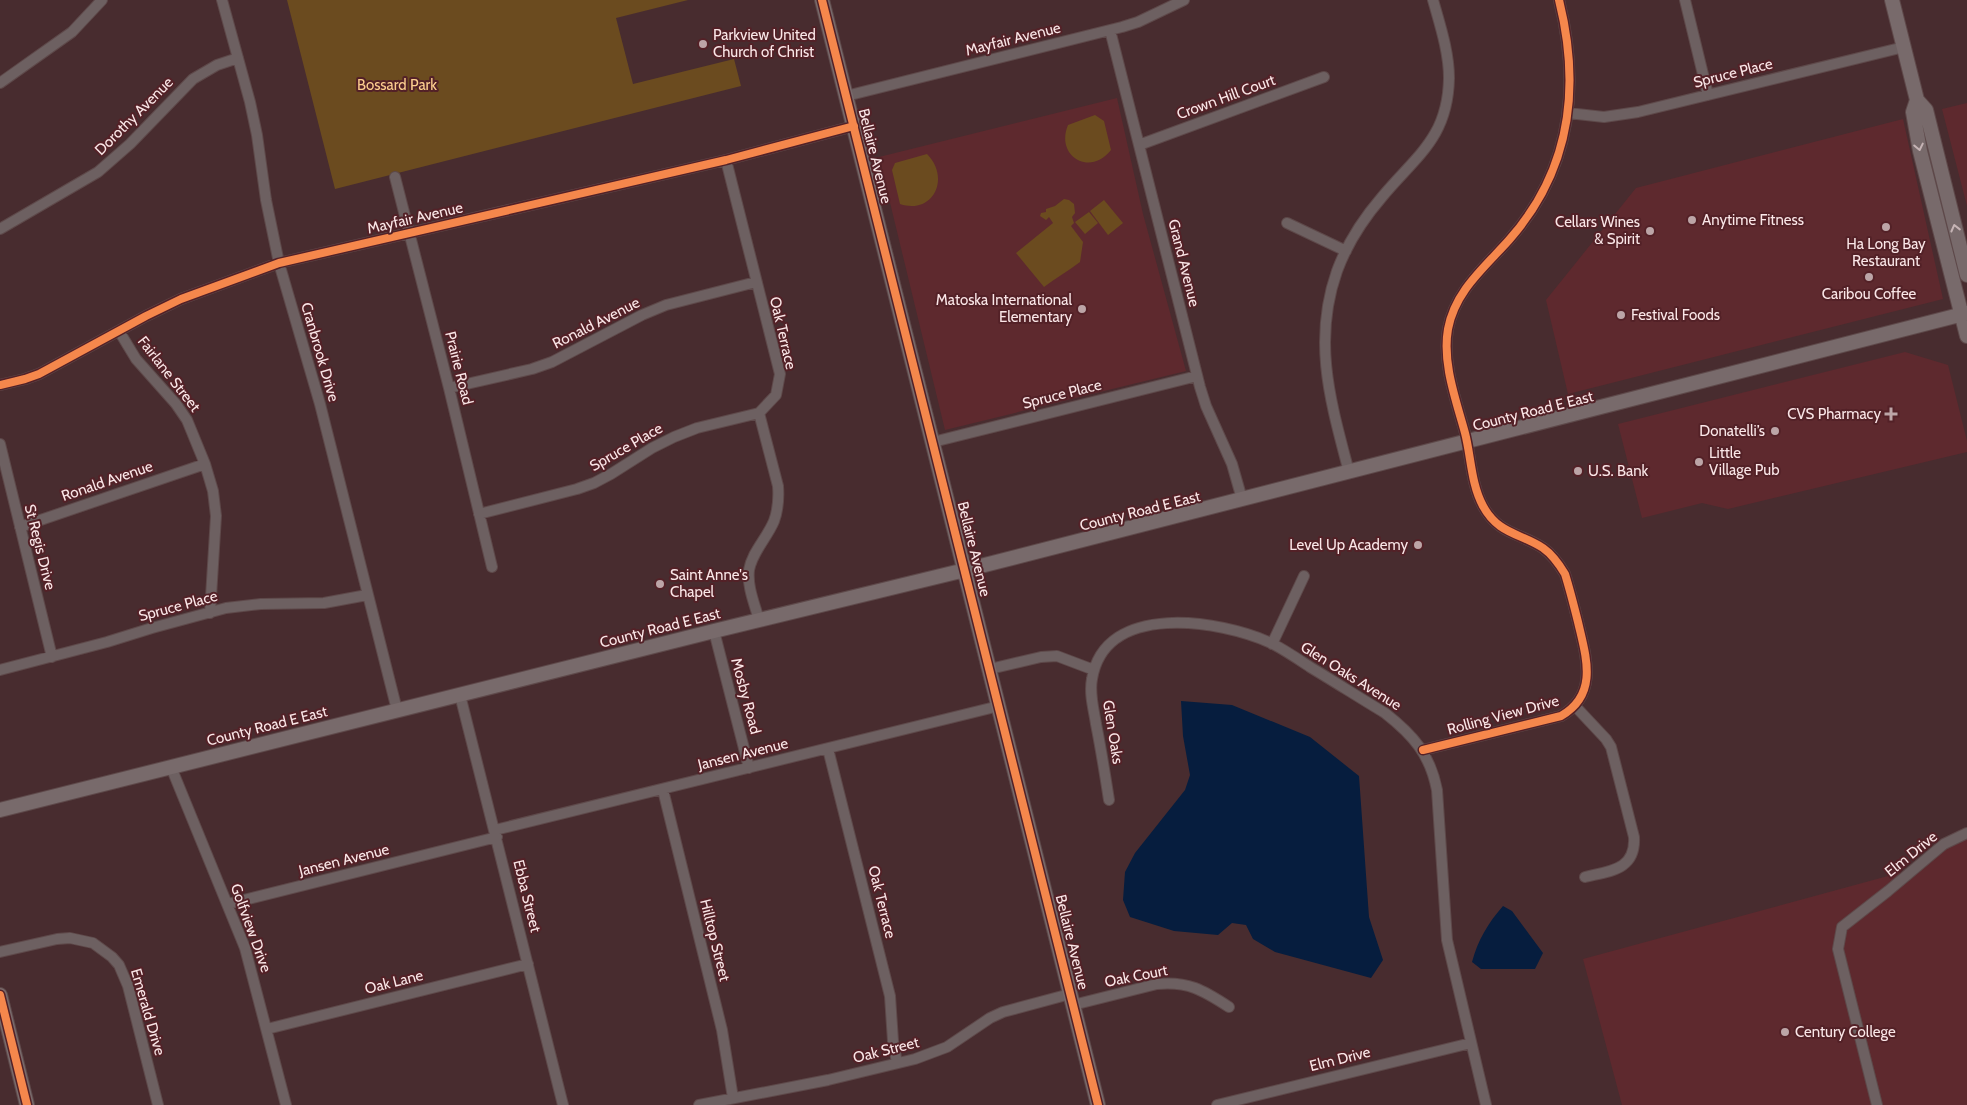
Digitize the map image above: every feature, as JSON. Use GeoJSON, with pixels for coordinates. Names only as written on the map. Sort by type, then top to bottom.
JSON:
{"type":"FeatureCollection","features":[{"type":"Feature","properties":{"kind":"main road","name":"Bellaire Avenue"},"geometry":{"type":"LineString","coordinates":[[822,0],[1098,1105]]}},
{"type":"Feature","properties":{"kind":"main road"},"geometry":{"type":"LineString","coordinates":[[1892,0],[1917,100],[1914,112],[1920,151],[1964,314],[1967,336]]}},
{"type":"Feature","properties":{"kind":"main road"},"geometry":{"type":"LineString","coordinates":[[1917,100],[1926,110],[1967,275]]}},
{"type":"Feature","properties":{"kind":"main road","name":"County Road E East"},"geometry":{"type":"LineString","coordinates":[[0,810],[965,570],[1964,314]]}},
{"type":"Feature","properties":{"kind":"main road"},"geometry":{"type":"LineString","coordinates":[[0,995],[27,1105]]}},
{"type":"Feature","properties":{"kind":"street"},"geometry":{"type":"LineString","coordinates":[[0,82],[72,32],[102,0]]}},
{"type":"Feature","properties":{"kind":"street","name":"Cranbrook Drive"},"geometry":{"type":"LineString","coordinates":[[222,0],[257,135],[266,200],[279,263],[320,404],[397,710]]}},
{"type":"Feature","properties":{"kind":"street","name":"Mayfair Avenue"},"geometry":{"type":"LineString","coordinates":[[846,96],[1110,30],[1138,22],[1184,0]]}},
{"type":"Feature","properties":{"kind":"street"},"geometry":{"type":"LineString","coordinates":[[1349,472],[1331,403],[1324,356],[1327,313],[1334,280],[1346,251],[1369,212],[1423,154],[1439,126],[1449,77],[1445,48],[1433,0]]}},
{"type":"Feature","properties":{"kind":"street","name":"Rolling View Drive"},"geometry":{"type":"LineString","coordinates":[[1423,750],[1561,716],[1575,706],[1586,684],[1587,660],[1565,574],[1551,555],[1543,548],[1513,535],[1501,527],[1487,512],[1477,494],[1467,442],[1447,359],[1448,330],[1451,316],[1465,288],[1516,232],[1540,196],[1559,151],[1568,113],[1570,66],[1568,44],[1559,0]]}},
{"type":"Feature","properties":{"kind":"street"},"geometry":{"type":"LineString","coordinates":[[1685,0],[1708,95]]}},
{"type":"Feature","properties":{"kind":"street","name":"Grand Avenue"},"geometry":{"type":"LineString","coordinates":[[1110,30],[1197,376],[1206,406],[1232,464],[1242,499]]}},
{"type":"Feature","properties":{"kind":"street","name":"Spruce Place"},"geometry":{"type":"LineString","coordinates":[[1568,113],[1604,117],[1621,115],[1904,47]]}},
{"type":"Feature","properties":{"kind":"street","name":"Dorothy Avenue"},"geometry":{"type":"LineString","coordinates":[[0,229],[98,172],[130,144],[192,79],[217,65],[238,58]]}},
{"type":"Feature","properties":{"kind":"street","name":"Crown Hill Court"},"geometry":{"type":"LineString","coordinates":[[1139,144],[1324,77]]}},
{"type":"Feature","properties":{"kind":"street","name":"Mayfair Avenue"},"geometry":{"type":"LineString","coordinates":[[0,384],[24,380],[39,374],[181,299],[279,263],[726,160],[854,126]]}},
{"type":"Feature","properties":{"kind":"street","name":"Oak Terrace"},"geometry":{"type":"LineString","coordinates":[[726,160],[780,374],[776,395],[759,413]]}},
{"type":"Feature","properties":{"kind":"street","name":"Prairie Road"},"geometry":{"type":"LineString","coordinates":[[395,177],[492,567]]}},
{"type":"Feature","properties":{"kind":"street"},"geometry":{"type":"LineString","coordinates":[[1287,223],[1346,251]]}},
{"type":"Feature","properties":{"kind":"street","name":"Ronald Avenue"},"geometry":{"type":"LineString","coordinates":[[449,388],[532,369],[552,362],[642,315],[666,305],[756,282]]}},
{"type":"Feature","properties":{"kind":"street","name":"Fairlane Street"},"geometry":{"type":"LineString","coordinates":[[119,331],[136,359],[176,404],[194,436],[205,464],[213,491],[216,516],[210,613]]}},
{"type":"Feature","properties":{"kind":"street","name":"Spruce Place"},"geometry":{"type":"LineString","coordinates":[[933,442],[1197,376]]}},
{"type":"Feature","properties":{"kind":"street"},"geometry":{"type":"LineString","coordinates":[[759,413],[778,486],[779,498],[774,523],[755,553],[749,571],[751,590],[759,620]]}},
{"type":"Feature","properties":{"kind":"street","name":"Spruce Place"},"geometry":{"type":"LineString","coordinates":[[479,514],[594,483],[674,437],[697,428],[759,413]]}},
{"type":"Feature","properties":{"kind":"street","name":"St Regis Drive"},"geometry":{"type":"LineString","coordinates":[[0,444],[52,657]]}},
{"type":"Feature","properties":{"kind":"street","name":"Ronald Avenue"},"geometry":{"type":"LineString","coordinates":[[20,527],[205,464]]}},
{"type":"Feature","properties":{"kind":"street"},"geometry":{"type":"LineString","coordinates":[[1272,644],[1304,576]]}},
{"type":"Feature","properties":{"kind":"street","name":"Spruce Place"},"geometry":{"type":"LineString","coordinates":[[0,670],[238,606],[324,603],[368,595]]}},
{"type":"Feature","properties":{"kind":"street","name":"Glen Oaks Avenue"},"geometry":{"type":"LineString","coordinates":[[1094,670],[1105,651],[1114,641],[1125,633],[1148,624],[1202,625],[1227,629],[1272,644],[1385,713],[1412,736],[1423,750],[1432,768],[1437,790],[1447,940],[1486,1105]]}},
{"type":"Feature","properties":{"kind":"street","name":"Mosby Road"},"geometry":{"type":"LineString","coordinates":[[714,631],[749,768]]}},
{"type":"Feature","properties":{"kind":"street"},"geometry":{"type":"LineString","coordinates":[[990,669],[1041,656],[1057,656],[1094,670]]}},
{"type":"Feature","properties":{"kind":"street","name":"Glen Oaks"},"geometry":{"type":"LineString","coordinates":[[1094,670],[1091,690],[1109,800]]}},
{"type":"Feature","properties":{"kind":"street","name":"Ebba Street"},"geometry":{"type":"LineString","coordinates":[[460,695],[563,1105]]}},
{"type":"Feature","properties":{"kind":"street","name":"Jansen Avenue"},"geometry":{"type":"LineString","coordinates":[[228,904],[663,790],[999,706]]}},
{"type":"Feature","properties":{"kind":"street"},"geometry":{"type":"LineString","coordinates":[[1575,706],[1606,739],[1611,747],[1635,845],[1633,852],[1624,865],[1614,870],[1585,878]]}},
{"type":"Feature","properties":{"kind":"street","name":"Oak Terrace"},"geometry":{"type":"LineString","coordinates":[[828,749],[890,996],[893,1041],[897,1063]]}},
{"type":"Feature","properties":{"kind":"street","name":"Golfview Drive"},"geometry":{"type":"LineString","coordinates":[[171,767],[245,948],[286,1105]]}},
{"type":"Feature","properties":{"kind":"street","name":"Hilltop Street"},"geometry":{"type":"LineString","coordinates":[[663,790],[722,1030],[733,1098]]}},
{"type":"Feature","properties":{"kind":"street","name":"Elm Drive"},"geometry":{"type":"LineString","coordinates":[[1877,1105],[1838,949],[1842,927],[1944,844],[1967,832]]}},
{"type":"Feature","properties":{"kind":"street","name":"Emerald Drive"},"geometry":{"type":"LineString","coordinates":[[0,952],[57,939],[70,938],[93,943],[112,956],[119,965],[126,981],[158,1105]]}},
{"type":"Feature","properties":{"kind":"street","name":"Oak Lane"},"geometry":{"type":"LineString","coordinates":[[267,1029],[528,964]]}},
{"type":"Feature","properties":{"kind":"street","name":"Oak Court"},"geometry":{"type":"LineString","coordinates":[[1072,1000],[1169,983],[1182,984],[1202,990],[1229,1007]]}},
{"type":"Feature","properties":{"kind":"street","name":"Oak Street"},"geometry":{"type":"LineString","coordinates":[[699,1105],[828,1080],[930,1055],[947,1047],[990,1018],[1003,1012],[1072,1000]]}},
{"type":"Feature","properties":{"kind":"street","name":"Elm Drive"},"geometry":{"type":"LineString","coordinates":[[1217,1105],[1232,1103],[1471,1043]]}},
{"type":"Feature","properties":{"kind":"shaded area"},"geometry":{"type":"Polygon","coordinates":[[[1117,98],[1143,214],[1186,371],[945,430],[879,157],[1117,98]]]}},
{"type":"Feature","properties":{"kind":"shaded area"},"geometry":{"type":"Polygon","coordinates":[[[1967,103],[1967,206],[1942,109],[1967,103]]]}},
{"type":"Feature","properties":{"kind":"shaded area"},"geometry":{"type":"Polygon","coordinates":[[[1903,119],[1943,299],[1568,394],[1546,300],[1636,188],[1903,119]]]}},
{"type":"Feature","properties":{"kind":"shaded area"},"geometry":{"type":"Polygon","coordinates":[[[1905,352],[1948,365],[1967,441],[1967,452],[1728,509],[1702,503],[1642,518],[1618,424],[1905,352]]]}},
{"type":"Feature","properties":{"kind":"shaded area","name":"Century College"},"geometry":{"type":"Polygon","coordinates":[[[1967,833],[1967,1105],[1622,1105],[1583,959],[1910,870],[1967,833]]]}},
{"type":"Feature","properties":{"kind":"green space","name":"Bossard Park"},"geometry":{"type":"Polygon","coordinates":[[[287,0],[688,0],[616,18],[633,84],[734,59],[741,86],[335,189],[287,0]]]}},
{"type":"Feature","properties":{"kind":"green space"},"geometry":{"type":"Polygon","coordinates":[[[1095,115],[1104,121],[1111,150],[1103,158],[1094,162],[1085,162],[1070,154],[1066,146],[1065,136],[1068,125],[1095,115]]]}},
{"type":"Feature","properties":{"kind":"green space"},"geometry":{"type":"Polygon","coordinates":[[[927,154],[934,163],[938,173],[938,183],[935,192],[922,204],[912,206],[900,204],[892,170],[895,163],[927,154]]]}},
{"type":"Feature","properties":{"kind":"green space"},"geometry":{"type":"Polygon","coordinates":[[[1064,199],[1074,204],[1075,213],[1072,217],[1074,223],[1071,226],[1083,242],[1080,262],[1044,287],[1016,253],[1053,223],[1049,217],[1046,220],[1040,216],[1041,213],[1046,212],[1046,209],[1055,206],[1064,199]]]}},
{"type":"Feature","properties":{"kind":"green space"},"geometry":{"type":"Polygon","coordinates":[[[1104,200],[1123,223],[1108,235],[1090,211],[1104,200]]]}},
{"type":"Feature","properties":{"kind":"green space"},"geometry":{"type":"Polygon","coordinates":[[[1089,212],[1098,223],[1085,234],[1075,222],[1089,212]]]}},
{"type":"Feature","properties":{"kind":"water"},"geometry":{"type":"Polygon","coordinates":[[[1181,701],[1232,705],[1310,737],[1359,776],[1369,917],[1383,960],[1371,978],[1275,952],[1253,939],[1246,925],[1232,923],[1218,935],[1174,931],[1130,917],[1123,900],[1125,872],[1135,853],[1185,790],[1190,775],[1183,736],[1181,701]]]}},
{"type":"Feature","properties":{"kind":"water"},"geometry":{"type":"Polygon","coordinates":[[[1503,906],[1512,911],[1543,953],[1535,969],[1481,969],[1472,962],[1484,932],[1503,906]]]}},
{"type":"Feature","properties":{"kind":"cycle path"},"geometry":{"type":"LineString","coordinates":[[822,0],[1098,1105]]}},
{"type":"Feature","properties":{"kind":"cycle path"},"geometry":{"type":"LineString","coordinates":[[1423,750],[1561,716],[1573,707],[1581,697],[1585,686],[1587,674],[1584,648],[1565,574],[1556,560],[1543,548],[1510,532],[1495,522],[1479,497],[1465,433],[1454,395],[1447,355],[1448,329],[1457,303],[1472,281],[1509,240],[1530,213],[1546,185],[1558,157],[1566,127],[1569,96],[1566,33],[1559,0]]}},
{"type":"Feature","properties":{"kind":"cycle path"},"geometry":{"type":"LineString","coordinates":[[0,385],[39,374],[181,299],[279,263],[726,160],[854,126]]}},
{"type":"Feature","properties":{"kind":"cycle path"},"geometry":{"type":"LineString","coordinates":[[0,995],[27,1105]]}},
{"type":"Feature","properties":{"kind":"place","name":"Parkview United Church of Christ"},"geometry":{"type":"Point","coordinates":[703,44]}},
{"type":"Feature","properties":{"kind":"place","name":"Anytime Fitness"},"geometry":{"type":"Point","coordinates":[1692,220]}},
{"type":"Feature","properties":{"kind":"place","name":"Ha Long Bay Restaurant"},"geometry":{"type":"Point","coordinates":[1886,227]}},
{"type":"Feature","properties":{"kind":"place","name":"Cellars Wines & Spirit"},"geometry":{"type":"Point","coordinates":[1650,231]}},
{"type":"Feature","properties":{"kind":"place","name":"Caribou Coffee"},"geometry":{"type":"Point","coordinates":[1869,277]}},
{"type":"Feature","properties":{"kind":"place","name":"Matoska International Elementary"},"geometry":{"type":"Point","coordinates":[1082,309]}},
{"type":"Feature","properties":{"kind":"place","name":"Festival Foods"},"geometry":{"type":"Point","coordinates":[1621,315]}},
{"type":"Feature","properties":{"kind":"place","name":"CVS Pharmacy"},"geometry":{"type":"Point","coordinates":[1891,414]}},
{"type":"Feature","properties":{"kind":"place","name":"Donatelli’s"},"geometry":{"type":"Point","coordinates":[1775,431]}},
{"type":"Feature","properties":{"kind":"place","name":"Little Village Pub"},"geometry":{"type":"Point","coordinates":[1699,462]}},
{"type":"Feature","properties":{"kind":"place","name":"U.S. Bank"},"geometry":{"type":"Point","coordinates":[1578,471]}},
{"type":"Feature","properties":{"kind":"place","name":"Level Up Academy"},"geometry":{"type":"Point","coordinates":[1418,545]}},
{"type":"Feature","properties":{"kind":"place","name":"Saint Anne's Chapel"},"geometry":{"type":"Point","coordinates":[660,584]}},
{"type":"Feature","properties":{"kind":"place","name":"Century College"},"geometry":{"type":"Point","coordinates":[1785,1032]}}]}
